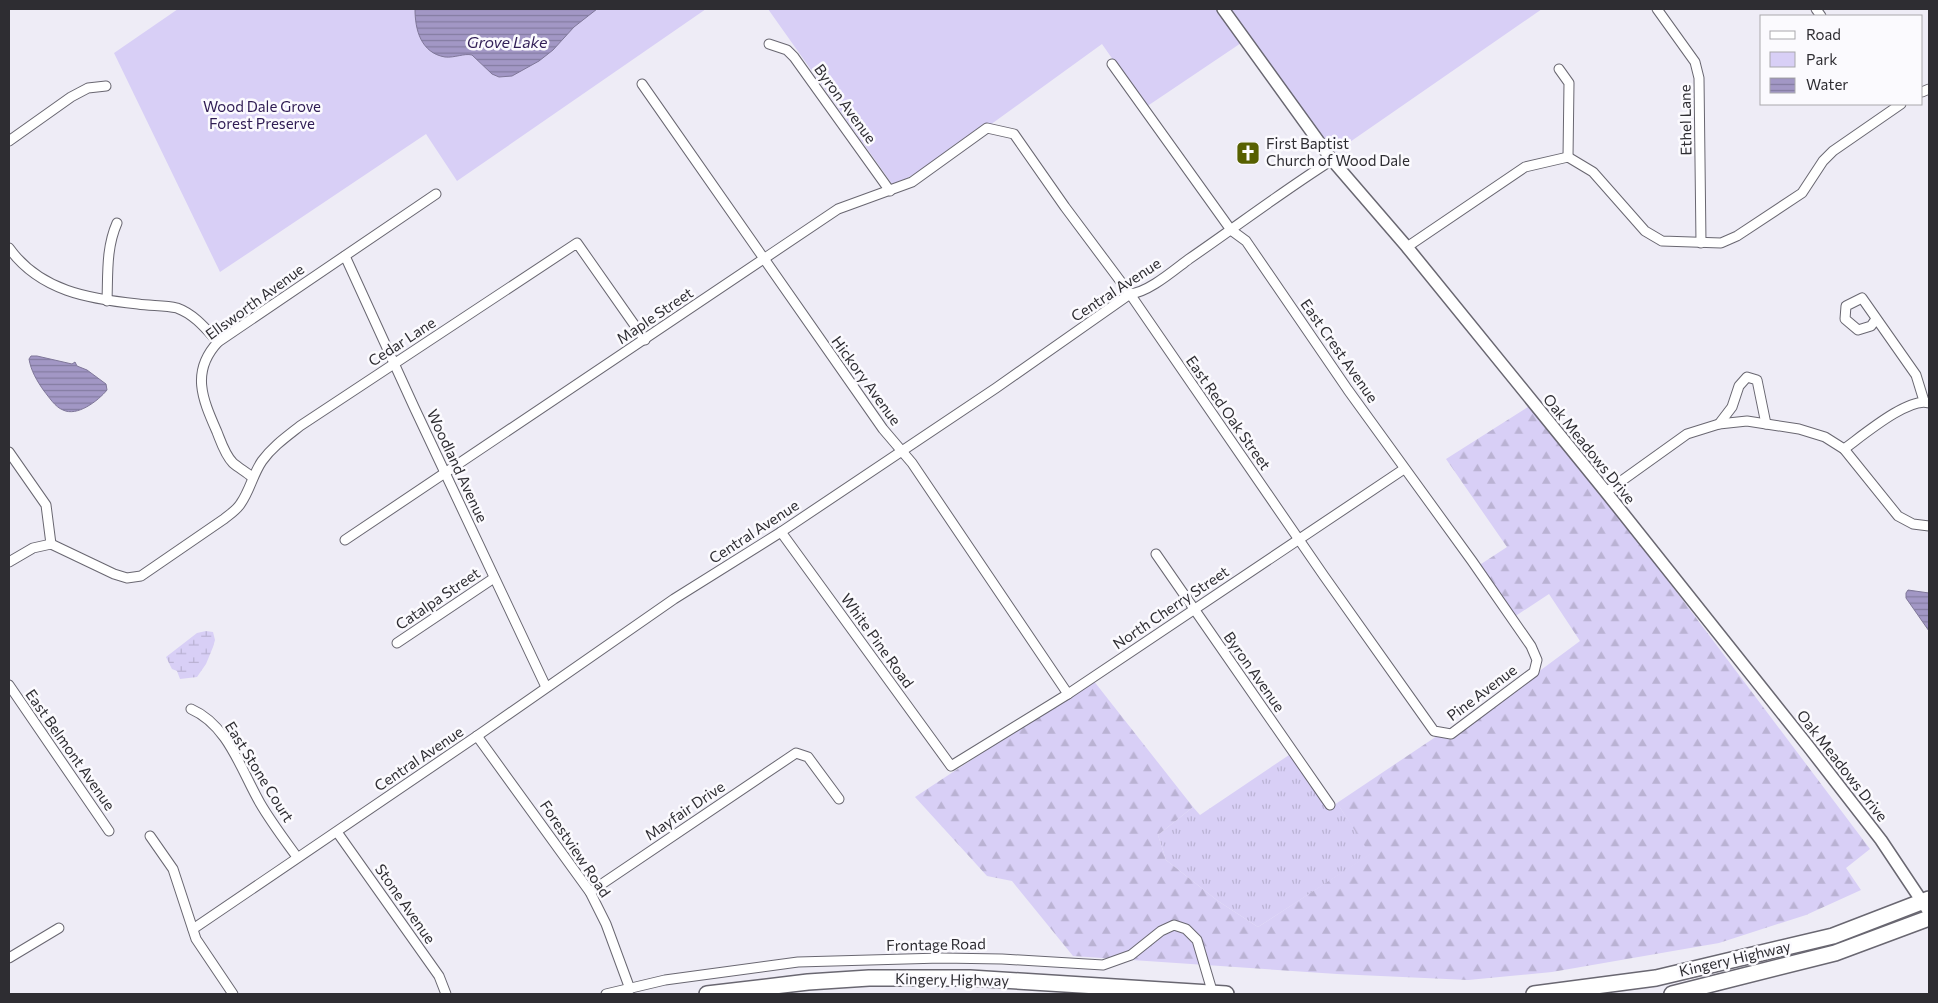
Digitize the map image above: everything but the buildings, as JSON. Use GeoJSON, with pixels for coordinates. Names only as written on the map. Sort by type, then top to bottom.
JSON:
{"type":"FeatureCollection","features":[{"type":"Feature","properties":{"kind":"highway","name":"Kingery Highway"},"geometry":{"type":"LineString","coordinates":[[1534,994],[1656,978],[1833,936],[1927,904]]}},
{"type":"Feature","properties":{"kind":"highway","name":"Kingery Highway"},"geometry":{"type":"LineString","coordinates":[[1672,994],[1835,953],[1929,918]]}},
{"type":"Feature","properties":{"kind":"highway","name":"Kingery Highway"},"geometry":{"type":"LineString","coordinates":[[707,994],[808,982],[869,978],[970,978],[1218,994]]}},
{"type":"Feature","properties":{"kind":"street","name":"Oak Meadows Drive"},"geometry":{"type":"LineString","coordinates":[[1223,9],[1332,160],[1407,247],[1606,492],[1881,840],[1927,904]]}},
{"type":"Feature","properties":{"kind":"street","name":"Ethel Lane"},"geometry":{"type":"LineString","coordinates":[[1657,9],[1695,62],[1699,78],[1701,243]]}},
{"type":"Feature","properties":{"kind":"street","name":"Byron Avenue"},"geometry":{"type":"LineString","coordinates":[[769,44],[787,50],[794,56],[890,191]]}},
{"type":"Feature","properties":{"kind":"street","name":"East Crest Avenue"},"geometry":{"type":"LineString","coordinates":[[1112,64],[1231,230],[1246,241],[1404,469],[1472,561],[1531,646],[1537,660]]}},
{"type":"Feature","properties":{"kind":"street"},"geometry":{"type":"LineString","coordinates":[[1559,69],[1569,83],[1568,157]]}},
{"type":"Feature","properties":{"kind":"street","name":"Hickory Avenue"},"geometry":{"type":"LineString","coordinates":[[642,84],[763,259],[901,451],[912,463],[1068,694]]}},
{"type":"Feature","properties":{"kind":"street"},"geometry":{"type":"LineString","coordinates":[[9,141],[71,96],[88,88],[106,86]]}},
{"type":"Feature","properties":{"kind":"street"},"geometry":{"type":"LineString","coordinates":[[1883,105],[1888,112]]}},
{"type":"Feature","properties":{"kind":"street"},"geometry":{"type":"LineString","coordinates":[[1407,247],[1525,167],[1568,157],[1593,172],[1645,232],[1662,241],[1721,243],[1737,236],[1802,193],[1823,161],[1833,151],[1899,105]]}},
{"type":"Feature","properties":{"kind":"street","name":"Maple Street"},"geometry":{"type":"LineString","coordinates":[[345,540],[838,209],[912,182],[987,128]]}},
{"type":"Feature","properties":{"kind":"street","name":"East Red Oak Street"},"geometry":{"type":"LineString","coordinates":[[987,128],[1014,134],[1065,207],[1130,294],[1298,539],[1434,731]]}},
{"type":"Feature","properties":{"kind":"street","name":"Central Avenue"},"geometry":{"type":"LineString","coordinates":[[193,930],[297,857],[478,736],[674,599],[782,532],[996,388],[1130,294],[1138,293],[1161,278],[1332,160]]}},
{"type":"Feature","properties":{"kind":"street","name":"Ellsworth Avenue"},"geometry":{"type":"LineString","coordinates":[[252,476],[232,462],[224,449],[201,391],[201,376],[210,350],[218,342],[436,194]]}},
{"type":"Feature","properties":{"kind":"street"},"geometry":{"type":"LineString","coordinates":[[107,301],[108,254],[117,222]]}},
{"type":"Feature","properties":{"kind":"street","name":"Cedar Lane"},"geometry":{"type":"LineString","coordinates":[[51,544],[114,574],[127,578],[140,576],[224,520],[235,510],[242,502],[252,476],[263,460],[278,444],[300,426],[577,243],[645,340]]}},
{"type":"Feature","properties":{"kind":"street"},"geometry":{"type":"LineString","coordinates":[[9,248],[26,268],[56,287],[76,295],[107,301],[177,308],[198,321],[218,342]]}},
{"type":"Feature","properties":{"kind":"street","name":"Woodland Avenue"},"geometry":{"type":"LineString","coordinates":[[345,256],[546,687]]}},
{"type":"Feature","properties":{"kind":"street"},"geometry":{"type":"LineString","coordinates":[[1844,448],[1905,407],[1927,402],[1916,375],[1876,319]]}},
{"type":"Feature","properties":{"kind":"street"},"geometry":{"type":"LineString","coordinates":[[1719,424],[1732,407],[1739,386],[1747,377],[1757,380],[1766,424]]}},
{"type":"Feature","properties":{"kind":"street"},"geometry":{"type":"LineString","coordinates":[[1606,492],[1687,434],[1719,424],[1747,421],[1800,429],[1824,437],[1844,448],[1893,511],[1913,524],[1929,526]]}},
{"type":"Feature","properties":{"kind":"street"},"geometry":{"type":"LineString","coordinates":[[9,452],[46,505],[51,544],[33,548],[9,562]]}},
{"type":"Feature","properties":{"kind":"street","name":"North Cherry Street"},"geometry":{"type":"LineString","coordinates":[[951,766],[1068,694],[1404,469]]}},
{"type":"Feature","properties":{"kind":"street","name":"White Pine Road"},"geometry":{"type":"LineString","coordinates":[[782,532],[951,766]]}},
{"type":"Feature","properties":{"kind":"street","name":"Byron Avenue"},"geometry":{"type":"LineString","coordinates":[[1156,554],[1330,805]]}},
{"type":"Feature","properties":{"kind":"street","name":"Catalpa Street"},"geometry":{"type":"LineString","coordinates":[[397,644],[494,578]]}},
{"type":"Feature","properties":{"kind":"street","name":"Pine Avenue"},"geometry":{"type":"LineString","coordinates":[[1434,731],[1451,734],[1534,672],[1537,660]]}},
{"type":"Feature","properties":{"kind":"street","name":"East Belmont Avenue"},"geometry":{"type":"LineString","coordinates":[[9,685],[109,831]]}},
{"type":"Feature","properties":{"kind":"street","name":"East Stone Court"},"geometry":{"type":"LineString","coordinates":[[191,709],[209,719],[216,727],[242,766],[265,811],[297,857]]}},
{"type":"Feature","properties":{"kind":"street","name":"Forestview Road"},"geometry":{"type":"LineString","coordinates":[[478,736],[590,892],[606,924],[630,989]]}},
{"type":"Feature","properties":{"kind":"street","name":"Mayfair Drive"},"geometry":{"type":"LineString","coordinates":[[590,892],[796,752],[808,757],[839,799]]}},
{"type":"Feature","properties":{"kind":"street","name":"Stone Avenue"},"geometry":{"type":"LineString","coordinates":[[337,832],[439,976],[446,994]]}},
{"type":"Feature","properties":{"kind":"street"},"geometry":{"type":"LineString","coordinates":[[150,836],[173,868],[196,939],[233,994]]}},
{"type":"Feature","properties":{"kind":"street","name":"Frontage Road"},"geometry":{"type":"LineString","coordinates":[[606,994],[665,980],[798,962],[1002,958],[1103,965],[1131,954],[1161,931],[1174,926],[1186,929],[1197,940],[1218,994]]}},
{"type":"Feature","properties":{"kind":"street"},"geometry":{"type":"LineString","coordinates":[[10,956],[59,928]]}},
{"type":"Feature","properties":{"kind":"green space","name":"Wood Dale Grove Forest Preserve"},"geometry":{"type":"Polygon","coordinates":[[[178,9],[706,9],[457,181],[426,134],[220,272],[114,53],[178,9]]]}},
{"type":"Feature","properties":{"kind":"green space"},"geometry":{"type":"Polygon","coordinates":[[[768,9],[1542,9],[1334,153],[1250,37],[1146,107],[1102,44],[990,125],[964,138],[918,172],[892,184],[768,9]]]}},
{"type":"Feature","properties":{"kind":"green space"},"geometry":{"type":"Polygon","coordinates":[[[1531,405],[1648,554],[1870,849],[1846,868],[1861,890],[1806,915],[1719,943],[1552,972],[1468,980],[1337,974],[1073,956],[1012,881],[987,876],[915,797],[1093,680],[1193,807],[1158,835],[1166,860],[1218,901],[1258,927],[1370,854],[1337,803],[1440,734],[1452,736],[1580,641],[1549,594],[1514,617],[1478,566],[1507,547],[1446,459],[1531,405]]]}},
{"type":"Feature","properties":{"kind":"green space"},"geometry":{"type":"Polygon","coordinates":[[[213,632],[215,640],[206,664],[197,677],[180,679],[177,671],[172,669],[166,657],[197,633],[213,632]]]}},
{"type":"Feature","properties":{"kind":"green space"},"geometry":{"type":"Polygon","coordinates":[[[1292,753],[1330,808],[1337,803],[1371,854],[1258,927],[1218,901],[1166,860],[1158,835],[1193,807],[1200,815],[1292,753]]]}},
{"type":"Feature","properties":{"kind":"water","name":"Grove Lake"},"geometry":{"type":"Polygon","coordinates":[[[415,9],[597,9],[574,27],[553,50],[539,61],[512,76],[499,77],[492,74],[472,55],[445,57],[430,51],[425,46],[418,32],[415,9]]]}},
{"type":"Feature","properties":{"kind":"water"},"geometry":{"type":"Polygon","coordinates":[[[31,356],[72,364],[75,362],[77,366],[87,370],[106,384],[107,390],[93,403],[81,410],[69,412],[63,410],[52,402],[37,380],[29,359],[31,356]]]}},
{"type":"Feature","properties":{"kind":"water"},"geometry":{"type":"Polygon","coordinates":[[[1908,590],[1929,593],[1929,631],[1906,598],[1908,590]]]}},
{"type":"Feature","properties":{"kind":"place","name":"First Baptist Church of Wood Dale"},"geometry":{"type":"Point","coordinates":[1248,153]}}]}
